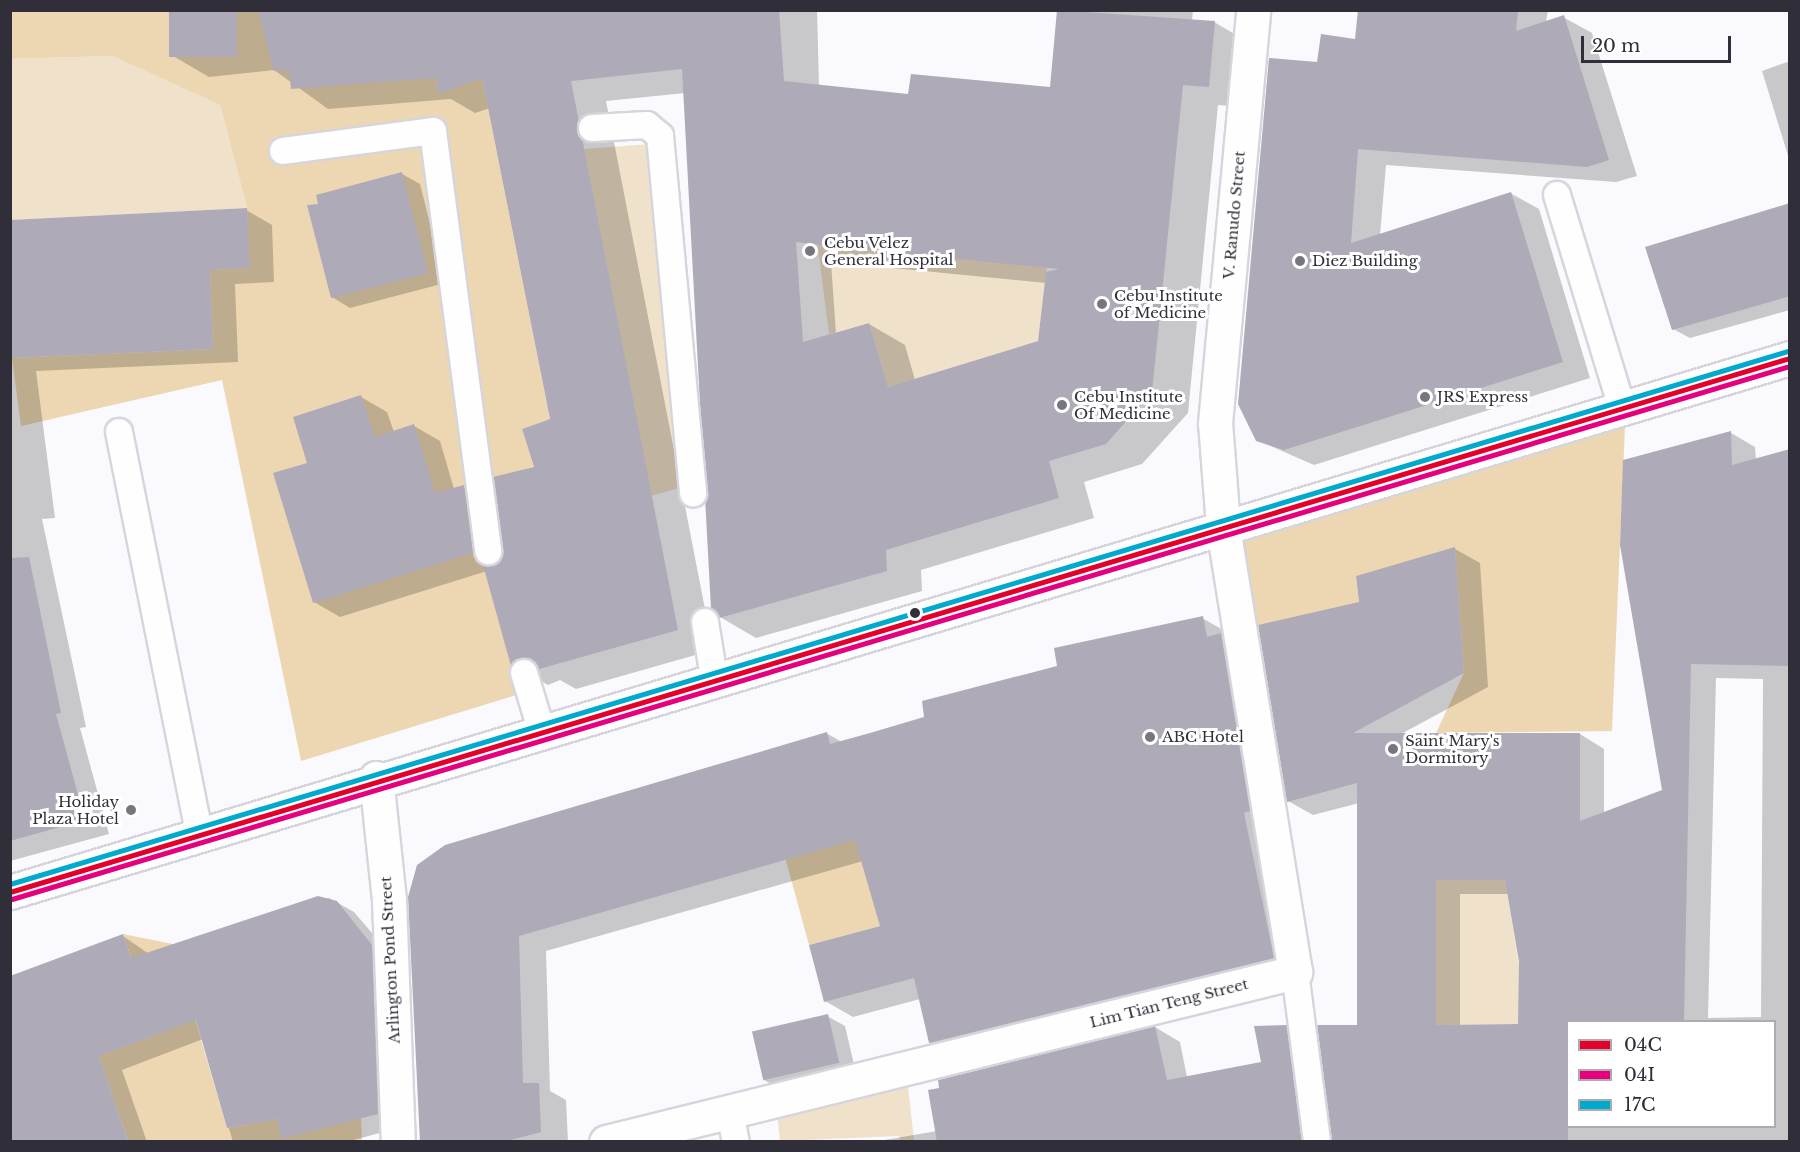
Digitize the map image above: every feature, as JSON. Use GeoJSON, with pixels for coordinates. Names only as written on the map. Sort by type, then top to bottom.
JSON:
{"type":"FeatureCollection","features":[{"type":"Feature","properties":{"kind":"street","name":"V. Ranudo Street"},"geometry":{"type":"LineString","coordinates":[[1223,526],[1215,423],[1253,11]]}},
{"type":"Feature","properties":{"kind":"street"},"geometry":{"type":"LineString","coordinates":[[10,892],[376,778],[1790,358]]}},
{"type":"Feature","properties":{"kind":"street"},"geometry":{"type":"LineString","coordinates":[[1223,526],[1294,972]]}},
{"type":"Feature","properties":{"kind":"street","name":"Arlington Pond Street"},"geometry":{"type":"LineString","coordinates":[[376,778],[389,900],[398,1142]]}},
{"type":"Feature","properties":{"kind":"street","name":"Lim Tian Teng Street"},"geometry":{"type":"LineString","coordinates":[[606,1142],[733,1126],[1294,972]]}},
{"type":"Feature","properties":{"kind":"lane"},"geometry":{"type":"LineString","coordinates":[[1246,10],[1253,11]]}},
{"type":"Feature","properties":{"kind":"lane"},"geometry":{"type":"LineString","coordinates":[[591,128],[647,124],[660,136],[693,493]]}},
{"type":"Feature","properties":{"kind":"lane"},"geometry":{"type":"LineString","coordinates":[[283,151],[433,131],[488,551]]}},
{"type":"Feature","properties":{"kind":"lane"},"geometry":{"type":"LineString","coordinates":[[1557,195],[1622,407]]}},
{"type":"Feature","properties":{"kind":"lane"},"geometry":{"type":"LineString","coordinates":[[119,432],[200,833]]}},
{"type":"Feature","properties":{"kind":"lane"},"geometry":{"type":"LineString","coordinates":[[705,622],[714,678]]}},
{"type":"Feature","properties":{"kind":"lane"},"geometry":{"type":"LineString","coordinates":[[524,673],[541,729]]}},
{"type":"Feature","properties":{"kind":"lane"},"geometry":{"type":"LineString","coordinates":[[1294,972],[1317,1142]]}},
{"type":"Feature","properties":{"kind":"shaded area"},"geometry":{"type":"Polygon","coordinates":[[[10,11],[428,11],[438,93],[482,78],[550,419],[522,429],[534,467],[496,477],[511,538],[480,553],[523,693],[301,761],[222,380],[21,426],[12,358],[213,349],[210,270],[249,268],[247,208],[220,105],[112,56],[11,59],[10,11]]]}},
{"type":"Feature","properties":{"kind":"shaded area"},"geometry":{"type":"Polygon","coordinates":[[[112,56],[220,105],[247,208],[11,220],[10,59],[112,56]]]}},
{"type":"Feature","properties":{"kind":"shaded area"},"geometry":{"type":"Polygon","coordinates":[[[651,144],[686,486],[651,496],[584,149],[651,144]]]}},
{"type":"Feature","properties":{"kind":"shaded area"},"geometry":{"type":"Polygon","coordinates":[[[817,240],[1047,267],[1038,341],[888,387],[869,323],[829,334],[817,240]]]}},
{"type":"Feature","properties":{"kind":"shaded area"},"geometry":{"type":"Polygon","coordinates":[[[1625,426],[1612,731],[1436,733],[1464,673],[1455,548],[1356,576],[1365,653],[1309,614],[1246,628],[1232,535],[1625,426]]]}},
{"type":"Feature","properties":{"kind":"shaded area"},"geometry":{"type":"Polygon","coordinates":[[[855,838],[954,906],[809,945],[785,857],[855,838]]]}},
{"type":"Feature","properties":{"kind":"shaded area"},"geometry":{"type":"Polygon","coordinates":[[[1436,880],[1505,880],[1520,972],[1518,1024],[1436,1025],[1436,880]]]}},
{"type":"Feature","properties":{"kind":"shaded area"},"geometry":{"type":"Polygon","coordinates":[[[123,934],[173,944],[227,1128],[277,1119],[361,1118],[362,1141],[128,1141],[99,1056],[158,1034],[123,934]]]}},
{"type":"Feature","properties":{"kind":"shaded area"},"geometry":{"type":"Polygon","coordinates":[[[908,1086],[914,1141],[900,1141],[899,1136],[780,1141],[777,1113],[908,1086]]]}},
{"type":"Feature","properties":{"kind":"building"},"geometry":{"type":"Polygon","coordinates":[[[169,10],[237,10],[237,57],[169,57],[169,10]]]}},
{"type":"Feature","properties":{"kind":"building","name":"Cebu Velez General Hospital"},"geometry":{"type":"Polygon","coordinates":[[[258,10],[779,10],[784,81],[908,94],[911,74],[1050,87],[1057,10],[1215,21],[1209,87],[1183,85],[1152,392],[1106,444],[1049,461],[1059,498],[886,550],[887,571],[719,618],[711,609],[682,69],[571,81],[678,630],[539,669],[527,658],[511,666],[483,565],[498,562],[503,550],[493,477],[534,467],[522,429],[550,419],[482,78],[438,94],[436,78],[291,89],[289,70],[274,71],[258,10]],[[796,242],[803,342],[869,323],[888,387],[1038,341],[1046,272],[1059,269],[796,242]]]}},
{"type":"Feature","properties":{"kind":"building"},"geometry":{"type":"Polygon","coordinates":[[[1358,10],[1518,10],[1516,31],[1564,15],[1609,160],[1587,167],[1358,149],[1351,243],[1511,192],[1563,362],[1284,450],[1256,441],[1238,404],[1269,58],[1317,62],[1321,34],[1355,39],[1358,10]]]}},
{"type":"Feature","properties":{"kind":"building"},"geometry":{"type":"Polygon","coordinates":[[[402,172],[428,273],[331,298],[307,205],[318,204],[316,195],[402,172]]]}},
{"type":"Feature","properties":{"kind":"building"},"geometry":{"type":"Polygon","coordinates":[[[1790,203],[1790,296],[1672,330],[1645,247],[1790,203]]]}},
{"type":"Feature","properties":{"kind":"building"},"geometry":{"type":"Polygon","coordinates":[[[247,208],[250,268],[210,270],[213,349],[10,358],[10,220],[247,208]]]}},
{"type":"Feature","properties":{"kind":"building"},"geometry":{"type":"Polygon","coordinates":[[[361,395],[375,437],[414,424],[435,493],[464,485],[473,553],[313,603],[273,473],[307,463],[293,417],[361,395]]]}},
{"type":"Feature","properties":{"kind":"building"},"geometry":{"type":"Polygon","coordinates":[[[1731,431],[1732,465],[1790,449],[1790,666],[1691,664],[1684,1020],[1566,1020],[1568,1142],[1332,1142],[1317,1025],[1357,1025],[1357,783],[1287,802],[1258,625],[1359,602],[1356,576],[1455,547],[1464,673],[1353,733],[1580,733],[1580,821],[1662,790],[1620,545],[1623,460],[1731,431]],[[1436,880],[1436,1025],[1518,1024],[1519,962],[1505,880],[1436,880]]]}},
{"type":"Feature","properties":{"kind":"building"},"geometry":{"type":"Polygon","coordinates":[[[29,557],[61,713],[56,714],[85,820],[10,841],[10,558],[29,557]]]}},
{"type":"Feature","properties":{"kind":"building"},"geometry":{"type":"Polygon","coordinates":[[[1203,616],[1207,637],[1221,633],[1250,811],[1244,813],[1274,958],[929,1043],[914,978],[824,1002],[809,945],[880,926],[855,840],[519,936],[523,1083],[539,1083],[541,1132],[503,1142],[420,1142],[408,897],[417,865],[445,845],[827,732],[830,744],[924,717],[922,701],[1057,666],[1054,648],[1203,616]]]}},
{"type":"Feature","properties":{"kind":"building"},"geometry":{"type":"Polygon","coordinates":[[[318,896],[337,901],[372,945],[378,1114],[281,1139],[277,1119],[227,1128],[196,1020],[99,1056],[128,1142],[10,1142],[10,976],[123,934],[131,958],[318,896]]]}},
{"type":"Feature","properties":{"kind":"building"},"geometry":{"type":"Polygon","coordinates":[[[828,1014],[839,1063],[763,1080],[752,1032],[828,1014]]]}},
{"type":"Feature","properties":{"kind":"building"},"geometry":{"type":"Polygon","coordinates":[[[1287,1025],[1302,1142],[937,1142],[928,1090],[939,1088],[938,1080],[1155,1026],[1167,1080],[1261,1062],[1254,1026],[1287,1025]]]}},
{"type":"Feature","properties":{"kind":"transit line","name":"17C"},"geometry":{"type":"LineString","coordinates":[[10,884],[1788,351]]}},
{"type":"Feature","properties":{"kind":"transit line","name":"04C"},"geometry":{"type":"LineString","coordinates":[[10,892],[1790,358]]}},
{"type":"Feature","properties":{"kind":"transit line","name":"04I"},"geometry":{"type":"LineString","coordinates":[[12,899],[1790,366]]}},
{"type":"Feature","properties":{"kind":"place","name":"Cebu Velez General Hospital"},"geometry":{"type":"Point","coordinates":[810,251]}},
{"type":"Feature","properties":{"kind":"place","name":"Diez Building"},"geometry":{"type":"Point","coordinates":[1300,261]}},
{"type":"Feature","properties":{"kind":"place","name":"Cebu Institute of Medicine"},"geometry":{"type":"Point","coordinates":[1102,304]}},
{"type":"Feature","properties":{"kind":"place","name":"JRS Express"},"geometry":{"type":"Point","coordinates":[1425,397]}},
{"type":"Feature","properties":{"kind":"place","name":"Cebu Institute Of Medicine"},"geometry":{"type":"Point","coordinates":[1062,405]}},
{"type":"Feature","properties":{"kind":"place","name":"ABC Hotel"},"geometry":{"type":"Point","coordinates":[1150,737]}},
{"type":"Feature","properties":{"kind":"place","name":"Saint Mary's Dormitory"},"geometry":{"type":"Point","coordinates":[1393,749]}},
{"type":"Feature","properties":{"kind":"place","name":"Holiday Plaza Hotel"},"geometry":{"type":"Point","coordinates":[131,810]}}]}
